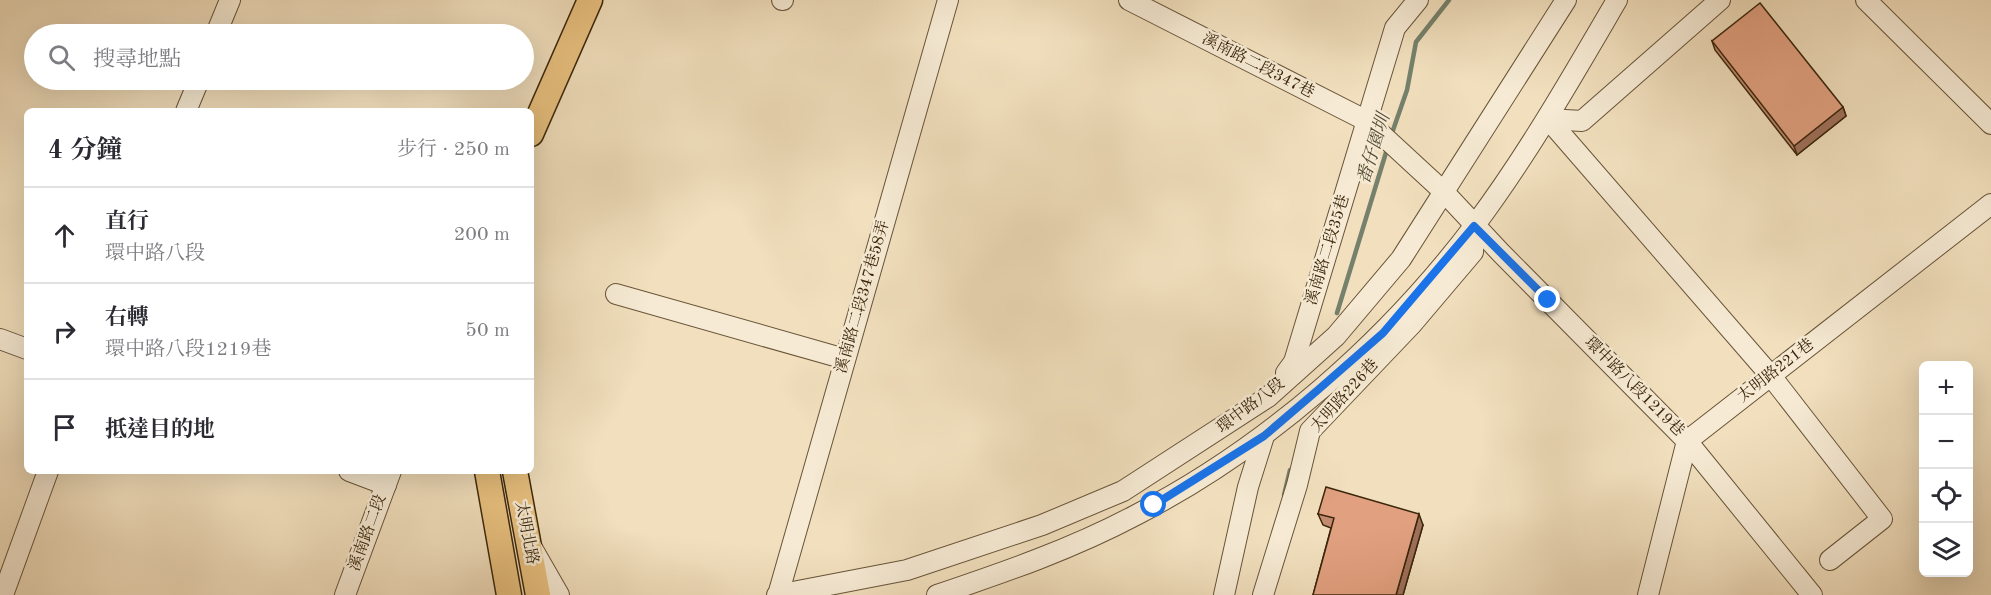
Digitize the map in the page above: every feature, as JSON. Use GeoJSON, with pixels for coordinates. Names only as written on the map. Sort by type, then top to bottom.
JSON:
{"type":"FeatureCollection","features":[{"type":"Feature","properties":{"kind":"main road"},"geometry":{"type":"LineString","coordinates":[[534,127],[590,0]]}},
{"type":"Feature","properties":{"kind":"main road","name":"太明北路"},"geometry":{"type":"LineString","coordinates":[[488,474],[508,595]]}},
{"type":"Feature","properties":{"kind":"main road","name":"太明北路"},"geometry":{"type":"LineString","coordinates":[[516,474],[538,595]]}},
{"type":"Feature","properties":{"kind":"street"},"geometry":{"type":"LineString","coordinates":[[220,24],[230,0]]}},
{"type":"Feature","properties":{"kind":"street","name":"溪南路二段347巷58弄"},"geometry":{"type":"LineString","coordinates":[[778,595],[948,0]]}},
{"type":"Feature","properties":{"kind":"street","name":"溪南路二段347巷"},"geometry":{"type":"LineString","coordinates":[[1129,0],[1366,121],[1444,192]]}},
{"type":"Feature","properties":{"kind":"street","name":"溪南路二段35巷"},"geometry":{"type":"LineString","coordinates":[[1268,397],[1294,362],[1395,28],[1418,0]]}},
{"type":"Feature","properties":{"kind":"street","name":"環中路八段"},"geometry":{"type":"LineString","coordinates":[[778,595],[907,570],[1052,521],[1123,491],[1268,397],[1336,336],[1401,259],[1566,0]]}},
{"type":"Feature","properties":{"kind":"street","name":"環中路八段"},"geometry":{"type":"LineString","coordinates":[[937,595],[1036,561],[1137,515],[1264,436],[1383,333],[1474,226],[1548,119],[1617,0]]}},
{"type":"Feature","properties":{"kind":"street"},"geometry":{"type":"LineString","coordinates":[[1548,119],[1582,121],[1720,0]]}},
{"type":"Feature","properties":{"kind":"street"},"geometry":{"type":"LineString","coordinates":[[1866,0],[1991,124]]}},
{"type":"Feature","properties":{"kind":"street"},"geometry":{"type":"LineString","coordinates":[[187,108],[195,90]]}},
{"type":"Feature","properties":{"kind":"street"},"geometry":{"type":"LineString","coordinates":[[1548,119],[1771,376],[1882,519],[1830,560]]}},
{"type":"Feature","properties":{"kind":"street","name":"環中路八段1219巷"},"geometry":{"type":"LineString","coordinates":[[1444,192],[1474,226],[1687,441],[1812,595]]}},
{"type":"Feature","properties":{"kind":"street","name":"太明路221巷"},"geometry":{"type":"LineString","coordinates":[[1687,441],[1991,204]]}},
{"type":"Feature","properties":{"kind":"street","name":"太明路226巷"},"geometry":{"type":"LineString","coordinates":[[1263,595],[1297,485],[1310,431],[1412,324],[1473,252],[1474,226]]}},
{"type":"Feature","properties":{"kind":"street"},"geometry":{"type":"LineString","coordinates":[[616,294],[845,359]]}},
{"type":"Feature","properties":{"kind":"street"},"geometry":{"type":"LineString","coordinates":[[0,339],[24,348]]}},
{"type":"Feature","properties":{"kind":"street"},"geometry":{"type":"LineString","coordinates":[[1224,595],[1248,487],[1264,436]]}},
{"type":"Feature","properties":{"kind":"street"},"geometry":{"type":"LineString","coordinates":[[1648,595],[1687,441]]}},
{"type":"Feature","properties":{"kind":"street"},"geometry":{"type":"LineString","coordinates":[[3,595],[47,474]]}},
{"type":"Feature","properties":{"kind":"street"},"geometry":{"type":"LineString","coordinates":[[365,474],[388,478]]}},
{"type":"Feature","properties":{"kind":"street","name":"溪南路二段"},"geometry":{"type":"LineString","coordinates":[[345,595],[388,478]]}},
{"type":"Feature","properties":{"kind":"street"},"geometry":{"type":"LineString","coordinates":[[527,540],[559,595]]}},
{"type":"Feature","properties":{"kind":"building"},"geometry":{"type":"Polygon","coordinates":[[[1760,3],[1843,107],[1794,146],[1712,41],[1760,3]]]}},
{"type":"Feature","properties":{"kind":"building"},"geometry":{"type":"Polygon","coordinates":[[[1326,487],[1419,514],[1396,595],[1313,595],[1334,518],[1318,514],[1326,487]]]}},
{"type":"Feature","properties":{"kind":"waterway","name":"番仔園圳"},"geometry":{"type":"LineString","coordinates":[[1391,136],[1407,90],[1416,42],[1449,0]]}},
{"type":"Feature","properties":{"kind":"waterway","name":"番仔園圳"},"geometry":{"type":"LineString","coordinates":[[1337,313],[1388,146]]}},
{"type":"Feature","properties":{"kind":"waterway","name":"番仔園圳"},"geometry":{"type":"LineString","coordinates":[[1284,495],[1290,470]]}},
{"type":"Feature","properties":{"kind":"route"},"geometry":{"type":"LineString","coordinates":[[1154,505],[1264,436],[1319,389],[1383,333],[1474,226],[1548,300]]}}]}
